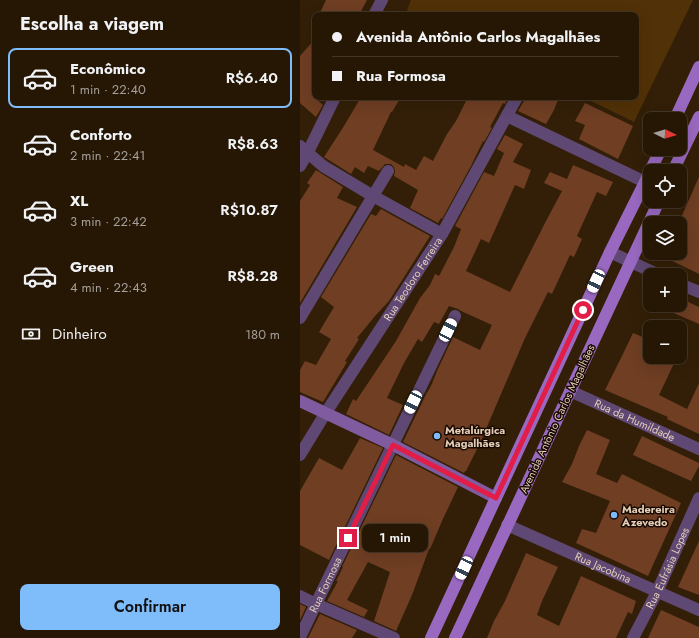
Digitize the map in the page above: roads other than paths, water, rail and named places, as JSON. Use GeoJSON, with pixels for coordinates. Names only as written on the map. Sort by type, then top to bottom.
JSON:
{"type":"FeatureCollection","features":[{"type":"Feature","properties":{"kind":"main road"},"geometry":{"type":"LineString","coordinates":[[678,112],[699,67]]}},
{"type":"Feature","properties":{"kind":"main road"},"geometry":{"type":"LineString","coordinates":[[677,164],[697,125]]}},
{"type":"Feature","properties":{"kind":"main road","name":"Avenida Antônio Carlos Magalhães"},"geometry":{"type":"LineString","coordinates":[[431,638],[610,252],[643,185]]}},
{"type":"Feature","properties":{"kind":"main road","name":"Avenida Antônio Carlos Magalhães"},"geometry":{"type":"LineString","coordinates":[[455,638],[656,208]]}},
{"type":"Feature","properties":{"kind":"street"},"geometry":{"type":"LineString","coordinates":[[376,12],[382,0]]}},
{"type":"Feature","properties":{"kind":"street"},"geometry":{"type":"LineString","coordinates":[[300,166],[304,149],[333,100]]}},
{"type":"Feature","properties":{"kind":"street","name":"Rua Teodoro Ferreira"},"geometry":{"type":"LineString","coordinates":[[300,456],[325,414],[442,234],[515,100]]}},
{"type":"Feature","properties":{"kind":"street"},"geometry":{"type":"LineString","coordinates":[[507,116],[643,173]]}},
{"type":"Feature","properties":{"kind":"street"},"geometry":{"type":"LineString","coordinates":[[304,149],[323,166],[373,196],[442,234]]}},
{"type":"Feature","properties":{"kind":"street"},"geometry":{"type":"LineString","coordinates":[[300,318],[388,171]]}},
{"type":"Feature","properties":{"kind":"street"},"geometry":{"type":"LineString","coordinates":[[610,252],[644,268]]}},
{"type":"Feature","properties":{"kind":"street"},"geometry":{"type":"LineString","coordinates":[[687,287],[699,292]]}},
{"type":"Feature","properties":{"kind":"street","name":"Rua Formosa"},"geometry":{"type":"LineString","coordinates":[[300,637],[455,316]]}},
{"type":"Feature","properties":{"kind":"street","name":"Rua da Humildade"},"geometry":{"type":"LineString","coordinates":[[570,391],[699,449]]}},
{"type":"Feature","properties":{"kind":"street"},"geometry":{"type":"LineString","coordinates":[[300,401],[393,445],[496,498]]}},
{"type":"Feature","properties":{"kind":"street","name":"Rua Eufrásia Lopes"},"geometry":{"type":"LineString","coordinates":[[634,638],[657,592],[699,498]]}},
{"type":"Feature","properties":{"kind":"street","name":"Rua Jacobina"},"geometry":{"type":"LineString","coordinates":[[507,525],[699,610]]}},
{"type":"Feature","properties":{"kind":"street"},"geometry":{"type":"LineString","coordinates":[[300,596],[394,638]]}},
{"type":"Feature","properties":{"kind":"place","name":"Metalúrgica Magalhães"},"geometry":{"type":"Point","coordinates":[437,436]}},
{"type":"Feature","properties":{"kind":"place","name":"Madereira Azevedo"},"geometry":{"type":"Point","coordinates":[614,515]}}]}
